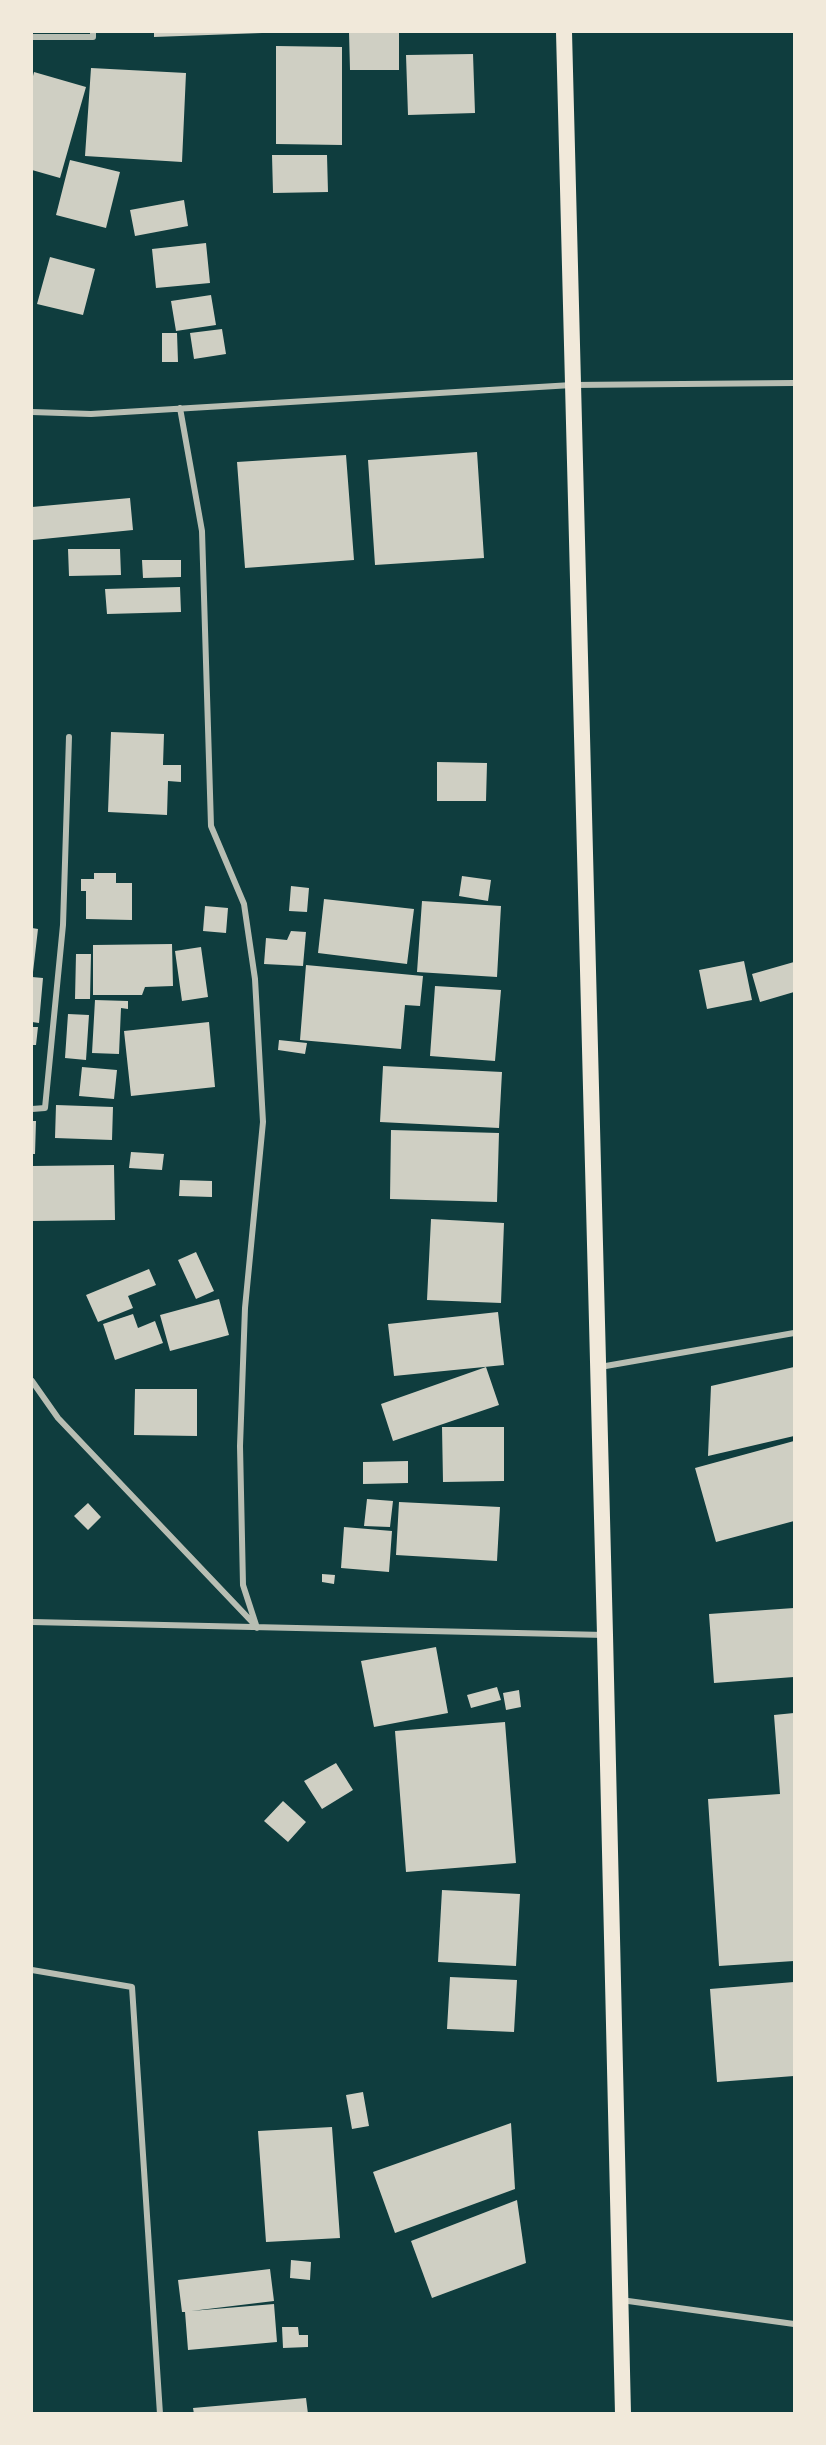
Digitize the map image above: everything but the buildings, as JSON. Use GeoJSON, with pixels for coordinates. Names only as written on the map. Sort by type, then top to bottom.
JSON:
{"type":"FeatureCollection","features":[{"type":"Feature","properties":{"kind":"highway"},"geometry":{"type":"LineString","coordinates":[[564,32],[623,2414]]}},
{"type":"Feature","properties":{"kind":"street"},"geometry":{"type":"LineString","coordinates":[[32,38],[93,37],[93,32]]}},
{"type":"Feature","properties":{"kind":"street"},"geometry":{"type":"LineString","coordinates":[[32,412],[91,414],[572,385],[795,383]]}},
{"type":"Feature","properties":{"kind":"street"},"geometry":{"type":"LineString","coordinates":[[180,408],[202,531],[211,826],[244,904],[255,979],[263,1122],[245,1308],[240,1446],[243,1585],[257,1628]]}},
{"type":"Feature","properties":{"kind":"street"},"geometry":{"type":"LineString","coordinates":[[32,1108],[45,1108],[62,936],[69,737]]}},
{"type":"Feature","properties":{"kind":"street"},"geometry":{"type":"LineString","coordinates":[[598,1368],[795,1333]]}},
{"type":"Feature","properties":{"kind":"street"},"geometry":{"type":"LineString","coordinates":[[32,1381],[58,1418],[257,1628]]}},
{"type":"Feature","properties":{"kind":"street"},"geometry":{"type":"LineString","coordinates":[[32,1623],[605,1635]]}},
{"type":"Feature","properties":{"kind":"street"},"geometry":{"type":"LineString","coordinates":[[32,1970],[132,1988],[160,2414]]}},
{"type":"Feature","properties":{"kind":"street"},"geometry":{"type":"LineString","coordinates":[[620,2300],[795,2324]]}}]}
